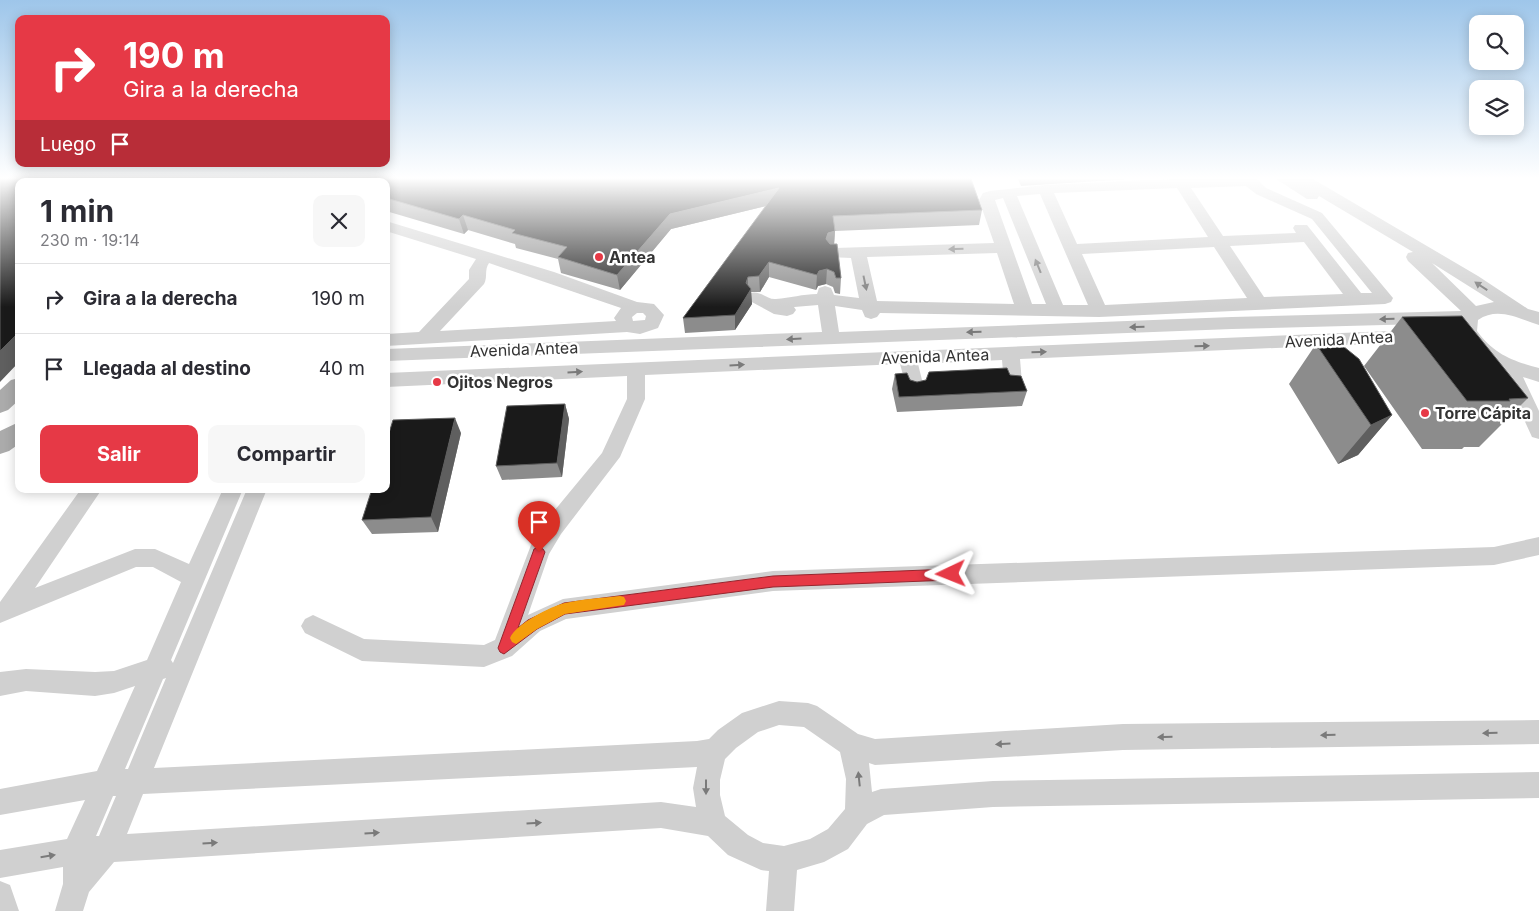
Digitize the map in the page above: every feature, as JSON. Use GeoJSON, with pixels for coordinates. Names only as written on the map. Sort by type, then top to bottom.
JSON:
{"type":"FeatureCollection","features":[{"type":"Feature","properties":{"kind":"main road"},"geometry":{"type":"LineString","coordinates":[[0,404],[15,390]]}},
{"type":"Feature","properties":{"kind":"main road"},"geometry":{"type":"LineString","coordinates":[[0,444],[15,434]]}},
{"type":"Feature","properties":{"kind":"street"},"geometry":{"type":"LineString","coordinates":[[995,222],[1025,310]]}},
{"type":"Feature","properties":{"kind":"street"},"geometry":{"type":"LineString","coordinates":[[1022,222],[1066,311],[1082,329]]}},
{"type":"Feature","properties":{"kind":"street"},"geometry":{"type":"LineString","coordinates":[[1060,222],[1099,311]]}},
{"type":"Feature","properties":{"kind":"street"},"geometry":{"type":"LineString","coordinates":[[1207,222],[1259,302]]}},
{"type":"Feature","properties":{"kind":"street"},"geometry":{"type":"LineString","coordinates":[[1296,222],[1356,299]]}},
{"type":"Feature","properties":{"kind":"street"},"geometry":{"type":"LineString","coordinates":[[756,297],[778,306],[826,300],[852,308],[871,310],[942,312],[950,310],[1099,311],[1259,302],[1385,298],[1322,222]]}},
{"type":"Feature","properties":{"kind":"street"},"geometry":{"type":"LineString","coordinates":[[1364,222],[1396,241],[1472,280],[1522,313],[1539,319]]}},
{"type":"Feature","properties":{"kind":"street"},"geometry":{"type":"LineString","coordinates":[[390,227],[548,276],[635,307],[642,307],[652,311],[655,319],[652,324],[640,328],[627,326],[425,336],[390,340]]}},
{"type":"Feature","properties":{"kind":"street"},"geometry":{"type":"LineString","coordinates":[[1072,249],[1308,237]]}},
{"type":"Feature","properties":{"kind":"street"},"geometry":{"type":"LineString","coordinates":[[1396,241],[1422,263],[1472,315],[1468,332],[1482,350]]}},
{"type":"Feature","properties":{"kind":"street"},"geometry":{"type":"LineString","coordinates":[[835,253],[1004,248]]}},
{"type":"Feature","properties":{"kind":"street"},"geometry":{"type":"LineString","coordinates":[[858,252],[871,310]]}},
{"type":"Feature","properties":{"kind":"street"},"geometry":{"type":"LineString","coordinates":[[478,280],[476,274],[478,266],[486,257]]}},
{"type":"Feature","properties":{"kind":"street"},"geometry":{"type":"LineString","coordinates":[[425,336],[478,280],[490,278],[508,264]]}},
{"type":"Feature","properties":{"kind":"street"},"geometry":{"type":"LineString","coordinates":[[826,300],[831,337]]}},
{"type":"Feature","properties":{"kind":"street"},"geometry":{"type":"LineString","coordinates":[[772,340],[774,319],[778,306]]}},
{"type":"Feature","properties":{"kind":"street","name":"Avenida Antea"},"geometry":{"type":"LineString","coordinates":[[390,355],[831,337],[1472,315],[1494,308],[1522,313]]}},
{"type":"Feature","properties":{"kind":"street"},"geometry":{"type":"LineString","coordinates":[[1232,323],[1243,344]]}},
{"type":"Feature","properties":{"kind":"street","name":"Avenida Antea"},"geometry":{"type":"LineString","coordinates":[[390,380],[1398,336],[1432,337]]}},
{"type":"Feature","properties":{"kind":"street"},"geometry":{"type":"LineString","coordinates":[[1456,342],[1482,350],[1510,367],[1539,375]]}},
{"type":"Feature","properties":{"kind":"street"},"geometry":{"type":"LineString","coordinates":[[548,373],[552,348]]}},
{"type":"Feature","properties":{"kind":"street"},"geometry":{"type":"LineString","coordinates":[[1010,353],[1013,383]]}},
{"type":"Feature","properties":{"kind":"street"},"geometry":{"type":"LineString","coordinates":[[907,358],[915,388]]}},
{"type":"Feature","properties":{"kind":"street"},"geometry":{"type":"LineString","coordinates":[[1510,367],[1539,432]]}},
{"type":"Feature","properties":{"kind":"street"},"geometry":{"type":"LineString","coordinates":[[504,648],[539,552],[553,528],[610,457],[636,399],[636,370]]}},
{"type":"Feature","properties":{"kind":"street"},"geometry":{"type":"LineString","coordinates":[[4,611],[89,493]]}},
{"type":"Feature","properties":{"kind":"street"},"geometry":{"type":"LineString","coordinates":[[69,911],[77,884],[76,851],[230,493]]}},
{"type":"Feature","properties":{"kind":"street"},"geometry":{"type":"LineString","coordinates":[[77,884],[107,850],[255,493]]}},
{"type":"Feature","properties":{"kind":"street"},"geometry":{"type":"LineString","coordinates":[[216,529],[240,528]]}},
{"type":"Feature","properties":{"kind":"street"},"geometry":{"type":"LineString","coordinates":[[313,626],[362,650],[484,656],[504,648],[532,624],[564,609],[773,581],[1494,556],[1539,546]]}},
{"type":"Feature","properties":{"kind":"street"},"geometry":{"type":"LineString","coordinates":[[4,611],[135,558],[155,558],[195,578]]}},
{"type":"Feature","properties":{"kind":"street"},"geometry":{"type":"LineString","coordinates":[[0,684],[26,680],[95,684],[114,682],[156,668],[183,667]]}},
{"type":"Feature","properties":{"kind":"street"},"geometry":{"type":"LineString","coordinates":[[1539,732],[1123,738],[875,752],[851,744],[808,715],[779,713],[751,722],[715,750],[706,774],[706,799],[714,824],[738,845],[761,856],[784,860],[814,852],[838,839],[858,815],[881,802],[993,794],[1539,785]]}},
{"type":"Feature","properties":{"kind":"street"},"geometry":{"type":"LineString","coordinates":[[851,744],[858,766],[861,791],[858,815]]}},
{"type":"Feature","properties":{"kind":"street"},"geometry":{"type":"LineString","coordinates":[[0,802],[106,783],[697,754],[715,750]]}},
{"type":"Feature","properties":{"kind":"street"},"geometry":{"type":"LineString","coordinates":[[0,864],[76,851],[662,815],[714,824]]}},
{"type":"Feature","properties":{"kind":"street"},"geometry":{"type":"LineString","coordinates":[[780,911],[784,860]]}},
{"type":"Feature","properties":{"kind":"street"},"geometry":{"type":"LineString","coordinates":[[0,895],[5,911]]}},
{"type":"Feature","properties":{"kind":"building"},"geometry":{"type":"Polygon","coordinates":[[[0,222],[15,222],[15,336],[0,351],[0,222]]]}},
{"type":"Feature","properties":{"kind":"building"},"geometry":{"type":"Polygon","coordinates":[[[486,222],[663,222],[617,275],[558,257],[567,247],[512,233],[515,230],[486,222]]]}},
{"type":"Feature","properties":{"kind":"building"},"geometry":{"type":"Polygon","coordinates":[[[754,222],[834,222],[835,231],[828,233],[826,239],[830,244],[837,244],[841,278],[836,278],[834,272],[827,269],[819,271],[817,275],[769,262],[759,276],[748,277],[746,283],[751,289],[735,315],[683,318],[754,222]]]}},
{"type":"Feature","properties":{"kind":"building"},"geometry":{"type":"Polygon","coordinates":[[[1462,316],[1528,398],[1509,399],[1510,401],[1467,401],[1402,317],[1462,316]]]}},
{"type":"Feature","properties":{"kind":"building"},"geometry":{"type":"Polygon","coordinates":[[[1338,342],[1359,359],[1392,415],[1371,425],[1316,344],[1338,342]]]}},
{"type":"Feature","properties":{"kind":"building"},"geometry":{"type":"Polygon","coordinates":[[[1007,368],[1010,375],[1021,376],[1027,391],[899,397],[895,374],[907,373],[910,380],[917,382],[926,380],[929,372],[1007,368]]]}},
{"type":"Feature","properties":{"kind":"building"},"geometry":{"type":"Polygon","coordinates":[[[565,404],[557,463],[496,466],[507,406],[565,404]]]}},
{"type":"Feature","properties":{"kind":"building"},"geometry":{"type":"Polygon","coordinates":[[[455,418],[431,517],[362,520],[371,493],[390,493],[390,430],[393,420],[455,418]]]}},
{"type":"Feature","properties":{"kind":"slow traffic"},"geometry":{"type":"LineString","coordinates":[[516,638],[532,624],[564,609],[620,601]]}},
{"type":"Feature","properties":{"kind":"place","name":"Antea"},"geometry":{"type":"Point","coordinates":[599,257]}},
{"type":"Feature","properties":{"kind":"place","name":"Ojitos Negros"},"geometry":{"type":"Point","coordinates":[437,382]}},
{"type":"Feature","properties":{"kind":"place","name":"Torre Cápita"},"geometry":{"type":"Point","coordinates":[1425,413]}},
{"type":"Feature","properties":{"kind":"route"},"geometry":{"type":"LineString","coordinates":[[539,552],[504,648],[532,624],[564,609],[773,581],[951,574]]}}]}
